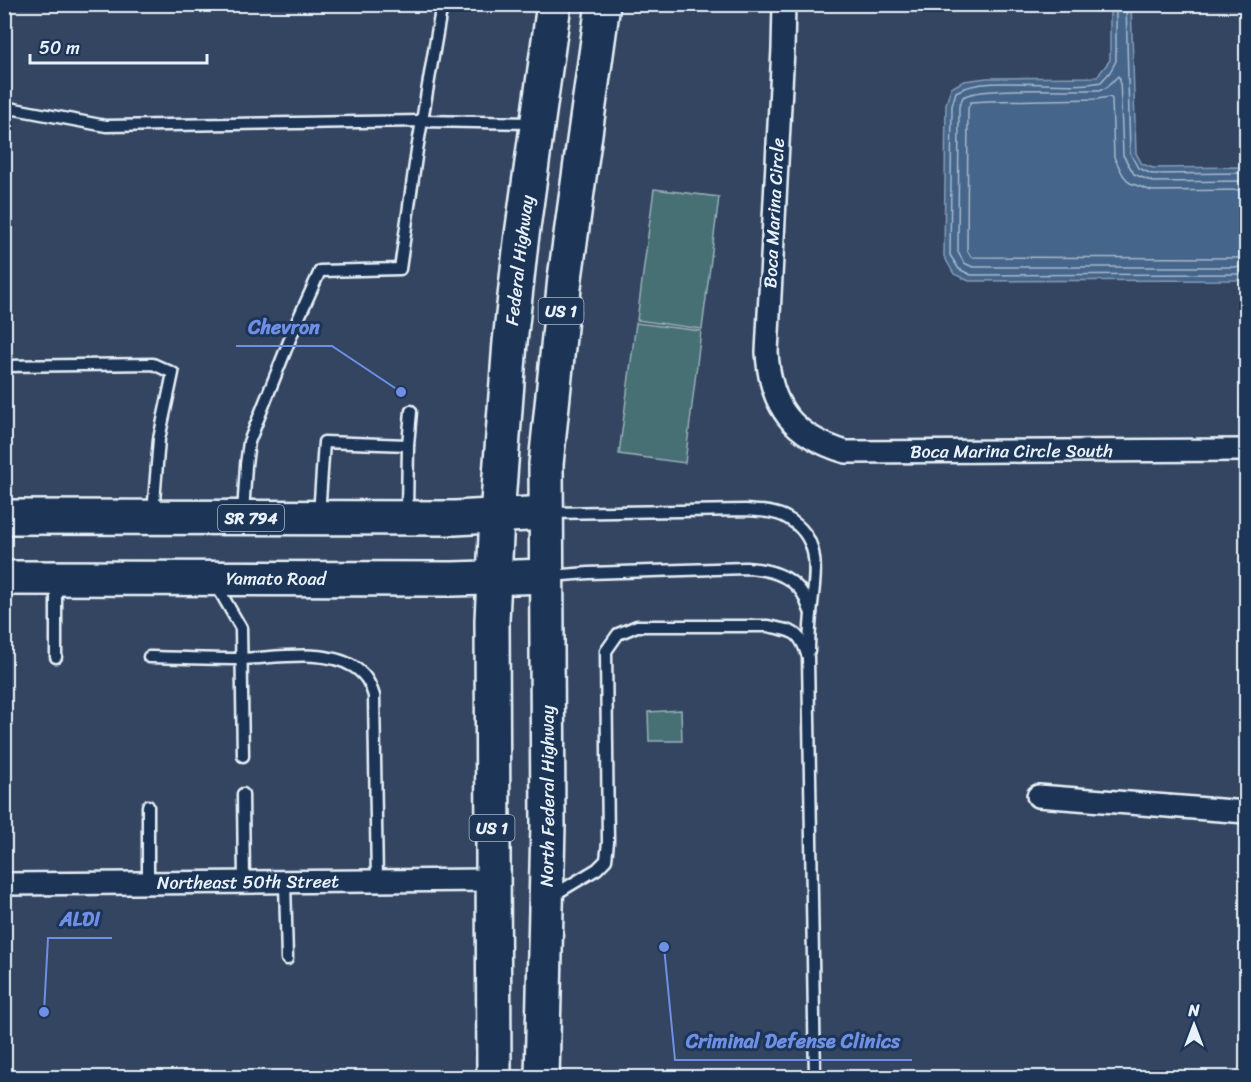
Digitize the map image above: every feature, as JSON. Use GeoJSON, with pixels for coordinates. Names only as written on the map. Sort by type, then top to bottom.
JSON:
{"type":"FeatureCollection","features":[{"type":"Feature","properties":{"kind":"main road","name":"Federal Highway"},"geometry":{"type":"LineString","coordinates":[[497,516],[510,342],[521,242],[554,4]]}},
{"type":"Feature","properties":{"kind":"main road","name":"US 1"},"geometry":{"type":"LineString","coordinates":[[546,513],[546,464],[565,278],[603,4]]}},
{"type":"Feature","properties":{"kind":"main road","name":"SR 794"},"geometry":{"type":"LineString","coordinates":[[4,517],[319,519],[546,513]]}},
{"type":"Feature","properties":{"kind":"main road","name":"North Federal Highway"},"geometry":{"type":"LineString","coordinates":[[542,1077],[548,825],[546,513]]}},
{"type":"Feature","properties":{"kind":"main road","name":"US 1"},"geometry":{"type":"LineString","coordinates":[[494,1077],[492,620],[497,516]]}},
{"type":"Feature","properties":{"kind":"main road","name":"Yamato Road"},"geometry":{"type":"LineString","coordinates":[[4,578],[494,578],[547,576]]}},
{"type":"Feature","properties":{"kind":"street","name":"Boca Marina Circle"},"geometry":{"type":"LineString","coordinates":[[784,4],[767,352],[768,375],[775,397],[788,417]]}},
{"type":"Feature","properties":{"kind":"street","name":"Boca Marina Circle South"},"geometry":{"type":"LineString","coordinates":[[788,417],[804,433],[824,445],[846,452],[1246,450]]}},
{"type":"Feature","properties":{"kind":"street"},"geometry":{"type":"LineString","coordinates":[[1038,796],[1246,812]]}},
{"type":"Feature","properties":{"kind":"street","name":"Northeast 50th Street"},"geometry":{"type":"LineString","coordinates":[[4,884],[492,880]]}},
{"type":"Feature","properties":{"kind":"lane"},"geometry":{"type":"LineString","coordinates":[[243,518],[249,442],[296,324],[321,271],[400,269],[442,4]]}},
{"type":"Feature","properties":{"kind":"lane"},"geometry":{"type":"LineString","coordinates":[[4,107],[106,126],[422,121],[537,123]]}},
{"type":"Feature","properties":{"kind":"lane"},"geometry":{"type":"LineString","coordinates":[[4,366],[153,364],[173,373],[159,439],[153,518]]}},
{"type":"Feature","properties":{"kind":"lane"},"geometry":{"type":"LineString","coordinates":[[407,518],[411,411]]}},
{"type":"Feature","properties":{"kind":"lane"},"geometry":{"type":"LineString","coordinates":[[319,519],[324,442],[408,445]]}},
{"type":"Feature","properties":{"kind":"lane"},"geometry":{"type":"LineString","coordinates":[[546,513],[746,510],[771,513],[787,518],[807,536],[815,555],[815,582],[808,657],[815,1077]]}},
{"type":"Feature","properties":{"kind":"lane"},"geometry":{"type":"LineString","coordinates":[[547,576],[766,569],[782,576],[802,593],[811,613]]}},
{"type":"Feature","properties":{"kind":"lane"},"geometry":{"type":"LineString","coordinates":[[56,578],[56,657]]}},
{"type":"Feature","properties":{"kind":"lane"},"geometry":{"type":"LineString","coordinates":[[212,578],[241,628],[243,756]]}},
{"type":"Feature","properties":{"kind":"lane"},"geometry":{"type":"LineString","coordinates":[[546,899],[597,869],[606,860],[608,842],[606,651],[618,634],[637,626],[768,626],[789,630],[801,639],[808,657]]}},
{"type":"Feature","properties":{"kind":"lane"},"geometry":{"type":"LineString","coordinates":[[149,657],[306,656],[333,659],[353,666],[368,678],[374,696],[377,881]]}},
{"type":"Feature","properties":{"kind":"lane"},"geometry":{"type":"LineString","coordinates":[[243,794],[244,882]]}},
{"type":"Feature","properties":{"kind":"lane"},"geometry":{"type":"LineString","coordinates":[[148,806],[148,883]]}},
{"type":"Feature","properties":{"kind":"lane"},"geometry":{"type":"LineString","coordinates":[[285,882],[287,959]]}},
{"type":"Feature","properties":{"kind":"green space"},"geometry":{"type":"Polygon","coordinates":[[[654,189],[719,197],[702,329],[637,320],[654,189]]]}},
{"type":"Feature","properties":{"kind":"green space"},"geometry":{"type":"Polygon","coordinates":[[[636,323],[701,331],[685,463],[619,454],[636,323]]]}},
{"type":"Feature","properties":{"kind":"green space"},"geometry":{"type":"Polygon","coordinates":[[[681,710],[682,741],[649,741],[648,712],[681,710]]]}},
{"type":"Feature","properties":{"kind":"water"},"geometry":{"type":"Polygon","coordinates":[[[1110,5],[1131,5],[1136,153],[1142,164],[1153,168],[1246,167],[1246,280],[969,281],[954,274],[944,256],[946,104],[951,88],[964,81],[987,78],[1097,77],[1110,60],[1110,5]]]}},
{"type":"Feature","properties":{"kind":"place","name":"Chevron"},"geometry":{"type":"Point","coordinates":[401,392]}},
{"type":"Feature","properties":{"kind":"place","name":"Criminal Defense Clinics"},"geometry":{"type":"Point","coordinates":[664,947]}},
{"type":"Feature","properties":{"kind":"place","name":"ALDI"},"geometry":{"type":"Point","coordinates":[44,1012]}}]}
